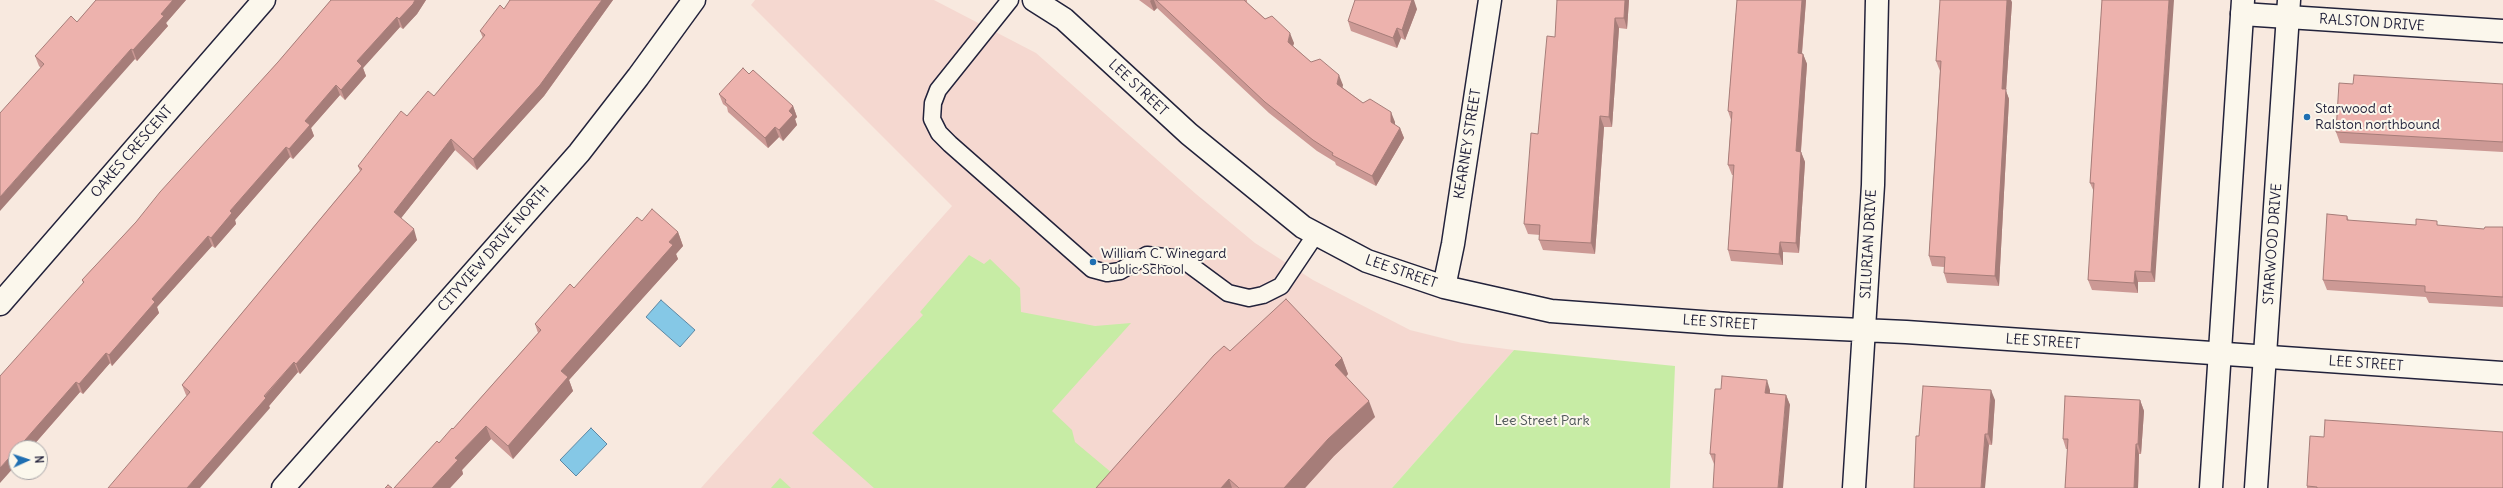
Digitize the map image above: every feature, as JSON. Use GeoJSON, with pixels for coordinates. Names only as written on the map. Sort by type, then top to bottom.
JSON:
{"type":"FeatureCollection","features":[{"type":"Feature","properties":{"kind":"street","name":"OAKES CRESCENT"},"geometry":{"type":"LineString","coordinates":[[0,304],[264,0]]}},
{"type":"Feature","properties":{"kind":"street","name":"CITYVIEW DRIVE NORTH"},"geometry":{"type":"LineString","coordinates":[[283,488],[579,153],[638,77],[694,0]]}},
{"type":"Feature","properties":{"kind":"street","name":"LEE STREET"},"geometry":{"type":"LineString","coordinates":[[1034,0],[1064,20],[1189,134],[1303,227],[1366,261],[1444,287],[1551,311],[1729,324],[1864,331],[2503,373]]}},
{"type":"Feature","properties":{"kind":"street","name":"KEARNEY STREET"},"geometry":{"type":"LineString","coordinates":[[1444,287],[1453,244],[1490,0]]}},
{"type":"Feature","properties":{"kind":"street","name":"SILURIAN DRIVE"},"geometry":{"type":"LineString","coordinates":[[1854,488],[1872,185],[1877,0]]}},
{"type":"Feature","properties":{"kind":"street","name":"RALSTON DRIVE"},"geometry":{"type":"LineString","coordinates":[[2242,7],[2288,9],[2503,31]]}},
{"type":"Feature","properties":{"kind":"street"},"geometry":{"type":"LineString","coordinates":[[2211,488],[2242,7]]}},
{"type":"Feature","properties":{"kind":"street","name":"STARWOOD DRIVE"},"geometry":{"type":"LineString","coordinates":[[2256,488],[2266,357],[2288,9]]}},
{"type":"Feature","properties":{"kind":"lane"},"geometry":{"type":"LineString","coordinates":[[1010,0],[938,90],[933,103],[932,119],[939,134],[1092,269],[1107,273],[1120,271],[1147,255],[1182,259],[1228,293],[1249,298],[1263,295],[1281,286],[1316,234]]}},
{"type":"Feature","properties":{"kind":"shaded area","name":"William C. Winegard Public School"},"geometry":{"type":"Polygon","coordinates":[[[755,0],[934,0],[1036,53],[1196,194],[1255,243],[1313,280],[1410,330],[1462,343],[1514,350],[1392,488],[701,488],[952,206],[751,5],[755,0]]]}},
{"type":"Feature","properties":{"kind":"green space"},"geometry":{"type":"Polygon","coordinates":[[[969,255],[984,264],[990,259],[1020,288],[1021,312],[1095,326],[1131,323],[1052,411],[1072,430],[1075,442],[1112,473],[1116,488],[874,488],[812,433],[923,315],[920,312],[969,255]]]}},
{"type":"Feature","properties":{"kind":"green space","name":"Lee Street Park"},"geometry":{"type":"Polygon","coordinates":[[[1514,350],[1675,366],[1670,488],[1392,488],[1514,350]]]}},
{"type":"Feature","properties":{"kind":"green space"},"geometry":{"type":"Polygon","coordinates":[[[780,478],[791,488],[771,488],[780,478]]]}},
{"type":"Feature","properties":{"kind":"water"},"geometry":{"type":"Polygon","coordinates":[[[661,300],[695,330],[680,347],[646,317],[661,300]]]}},
{"type":"Feature","properties":{"kind":"water"},"geometry":{"type":"Polygon","coordinates":[[[591,428],[607,444],[576,476],[560,460],[591,428]]]}},
{"type":"Feature","properties":{"kind":"building"},"geometry":{"type":"Polygon","coordinates":[[[96,0],[173,0],[161,14],[164,16],[133,50],[131,49],[0,197],[0,113],[44,64],[35,56],[71,16],[77,22],[96,0]]]}},
{"type":"Feature","properties":{"kind":"building"},"geometry":{"type":"Polygon","coordinates":[[[331,0],[415,0],[399,19],[397,17],[357,61],[362,66],[341,90],[336,85],[305,121],[310,125],[289,149],[286,147],[230,211],[232,213],[211,238],[208,236],[152,299],[155,302],[109,355],[106,353],[79,384],[76,382],[25,440],[8,440],[8,459],[0,468],[0,376],[84,282],[82,280],[136,222],[160,192],[278,62],[331,0]]]}},
{"type":"Feature","properties":{"kind":"building"},"geometry":{"type":"Polygon","coordinates":[[[510,0],[602,0],[540,85],[473,159],[451,139],[394,212],[414,229],[296,364],[294,362],[264,396],[266,398],[187,488],[108,488],[190,392],[182,385],[362,169],[358,166],[401,111],[407,116],[428,91],[434,96],[485,35],[480,31],[500,5],[504,9],[510,0]]]}},
{"type":"Feature","properties":{"kind":"building"},"geometry":{"type":"Polygon","coordinates":[[[1156,0],[1244,0],[1265,19],[1272,16],[1290,33],[1288,42],[1311,62],[1320,59],[1339,75],[1337,84],[1363,103],[1370,99],[1391,112],[1391,122],[1400,128],[1372,176],[1332,155],[1333,153],[1313,140],[1265,102],[1156,0]]]}},
{"type":"Feature","properties":{"kind":"building"},"geometry":{"type":"Polygon","coordinates":[[[1355,0],[1412,0],[1402,30],[1397,28],[1393,38],[1348,21],[1355,0]]]}},
{"type":"Feature","properties":{"kind":"building"},"geometry":{"type":"Polygon","coordinates":[[[1557,0],[1625,0],[1624,18],[1615,18],[1609,117],[1600,116],[1591,243],[1539,240],[1540,225],[1524,224],[1531,133],[1538,134],[1547,36],[1555,37],[1557,0]]]}},
{"type":"Feature","properties":{"kind":"building"},"geometry":{"type":"Polygon","coordinates":[[[1737,0],[1802,0],[1798,53],[1803,54],[1796,151],[1801,152],[1796,243],[1780,242],[1779,254],[1728,250],[1734,165],[1728,165],[1732,112],[1728,111],[1737,0]]]}},
{"type":"Feature","properties":{"kind":"building"},"geometry":{"type":"Polygon","coordinates":[[[1940,0],[2007,0],[2002,89],[2006,89],[1995,276],[1944,273],[1945,257],[1929,256],[1941,61],[1936,61],[1940,0]]]}},
{"type":"Feature","properties":{"kind":"building"},"geometry":{"type":"Polygon","coordinates":[[[2102,0],[2169,0],[2151,272],[2135,271],[2134,283],[2088,280],[2094,183],[2090,183],[2102,0]]]}},
{"type":"Feature","properties":{"kind":"building"},"geometry":{"type":"Polygon","coordinates":[[[743,68],[749,74],[753,70],[793,106],[789,111],[793,115],[779,130],[775,127],[765,138],[725,102],[726,100],[719,94],[743,68]]]}},
{"type":"Feature","properties":{"kind":"building"},"geometry":{"type":"Polygon","coordinates":[[[2354,75],[2503,84],[2503,142],[2336,132],[2339,83],[2353,84],[2354,75]]]}},
{"type":"Feature","properties":{"kind":"building"},"geometry":{"type":"Polygon","coordinates":[[[652,209],[678,232],[669,242],[673,245],[561,371],[568,377],[508,446],[486,426],[455,458],[458,460],[432,488],[394,488],[437,441],[439,443],[452,428],[453,429],[541,330],[535,324],[570,284],[574,288],[637,217],[642,221],[652,209]]]}},
{"type":"Feature","properties":{"kind":"building"},"geometry":{"type":"Polygon","coordinates":[[[2327,214],[2347,216],[2347,220],[2416,225],[2416,219],[2437,221],[2437,225],[2484,229],[2485,227],[2503,227],[2503,297],[2425,292],[2425,286],[2323,280],[2327,214]]]}},
{"type":"Feature","properties":{"kind":"building"},"geometry":{"type":"Polygon","coordinates":[[[1286,299],[1342,358],[1335,365],[1369,401],[1328,439],[1284,488],[1239,488],[1229,479],[1221,488],[1096,488],[1214,355],[1224,346],[1230,351],[1286,299]]]}},
{"type":"Feature","properties":{"kind":"building"},"geometry":{"type":"Polygon","coordinates":[[[1722,376],[1767,380],[1765,393],[1786,395],[1778,488],[1713,488],[1715,454],[1710,454],[1715,389],[1721,389],[1722,376]]]}},
{"type":"Feature","properties":{"kind":"building"},"geometry":{"type":"Polygon","coordinates":[[[1923,386],[1991,390],[1988,434],[1985,434],[1981,488],[1914,488],[1916,436],[1919,436],[1923,386]]]}},
{"type":"Feature","properties":{"kind":"building"},"geometry":{"type":"Polygon","coordinates":[[[2065,396],[2140,400],[2134,488],[2065,488],[2068,439],[2063,439],[2065,396]]]}},
{"type":"Feature","properties":{"kind":"building"},"geometry":{"type":"Polygon","coordinates":[[[2325,420],[2503,432],[2503,488],[2317,488],[2307,486],[2310,436],[2324,437],[2325,420]]]}},
{"type":"Feature","properties":{"kind":"building"},"geometry":{"type":"Polygon","coordinates":[[[388,485],[392,488],[385,488],[388,485]]]}},
{"type":"Feature","properties":{"kind":"place","name":"Starwood at Ralston northbound"},"geometry":{"type":"Point","coordinates":[2307,117]}},
{"type":"Feature","properties":{"kind":"place","name":"William C. Winegard Public School"},"geometry":{"type":"Point","coordinates":[1093,262]}}]}
